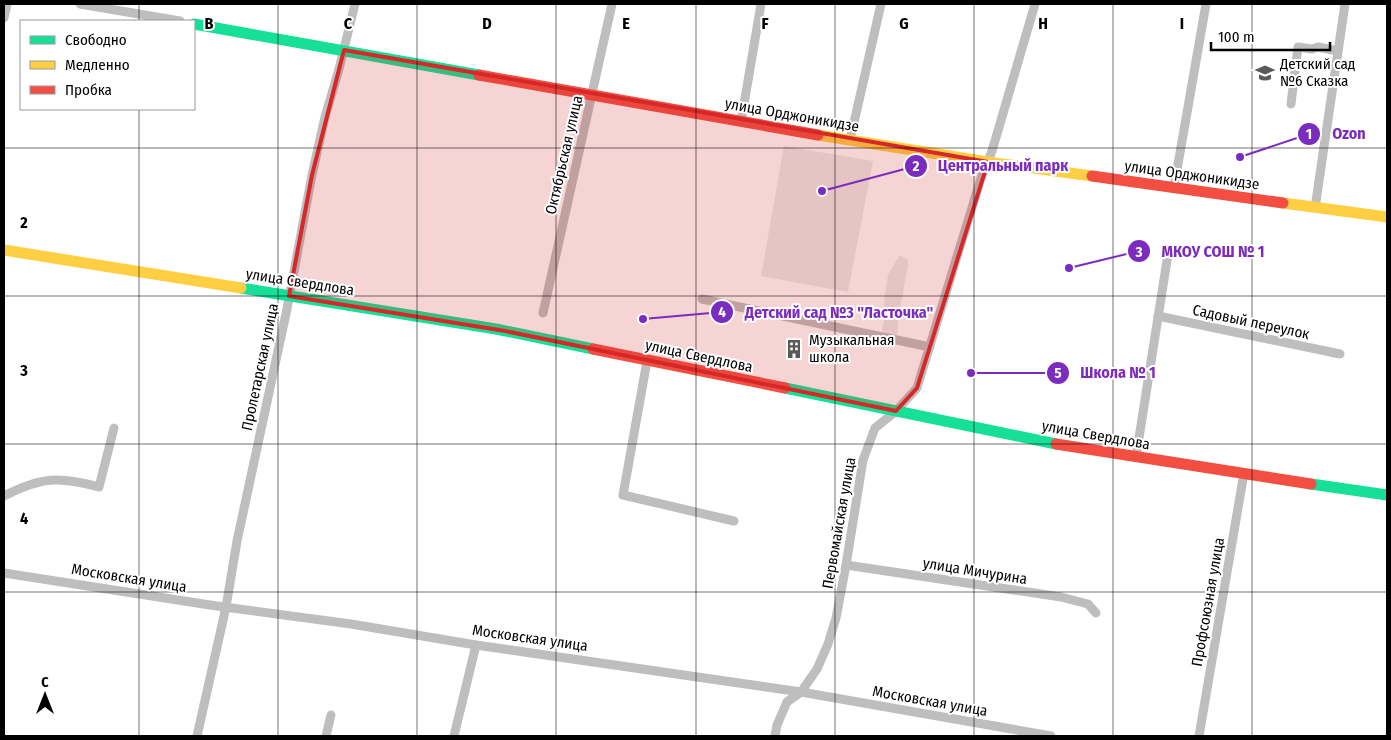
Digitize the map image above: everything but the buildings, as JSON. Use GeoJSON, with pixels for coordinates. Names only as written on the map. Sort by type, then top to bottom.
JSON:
{"type":"FeatureCollection","features":[{"type":"Feature","properties":{"kind":"street"},"geometry":{"type":"LineString","coordinates":[[4,18],[7,4]]}},
{"type":"Feature","properties":{"kind":"street"},"geometry":{"type":"LineString","coordinates":[[80,4],[174,20]]}},
{"type":"Feature","properties":{"kind":"street","name":"Пролетарская улица"},"geometry":{"type":"LineString","coordinates":[[197,736],[226,607],[237,540],[289,296],[312,174],[355,4]]}},
{"type":"Feature","properties":{"kind":"street","name":"Октябрьская улица"},"geometry":{"type":"LineString","coordinates":[[543,313],[612,4]]}},
{"type":"Feature","properties":{"kind":"street"},"geometry":{"type":"LineString","coordinates":[[741,122],[762,4]]}},
{"type":"Feature","properties":{"kind":"street"},"geometry":{"type":"LineString","coordinates":[[850,140],[881,4]]}},
{"type":"Feature","properties":{"kind":"street","name":"Первомайская улица"},"geometry":{"type":"LineString","coordinates":[[775,736],[777,725],[787,702],[801,692],[817,668],[828,644],[836,618],[863,460],[875,428],[896,412],[917,388],[1035,4]]}},
{"type":"Feature","properties":{"kind":"street"},"geometry":{"type":"LineString","coordinates":[[1174,187],[1206,4]]}},
{"type":"Feature","properties":{"kind":"street"},"geometry":{"type":"LineString","coordinates":[[1315,208],[1345,4]]}},
{"type":"Feature","properties":{"kind":"street","name":"улица Орджоникидзе"},"geometry":{"type":"LineString","coordinates":[[195,24],[850,140],[988,162],[1387,218]]}},
{"type":"Feature","properties":{"kind":"street"},"geometry":{"type":"LineString","coordinates":[[1291,104],[1298,47],[1312,49],[1318,47],[1338,51]]}},
{"type":"Feature","properties":{"kind":"street","name":"улица Свердлова"},"geometry":{"type":"LineString","coordinates":[[4,250],[496,329],[1080,449],[1387,495]]}},
{"type":"Feature","properties":{"kind":"street"},"geometry":{"type":"LineString","coordinates":[[1136,457],[1168,254]]}},
{"type":"Feature","properties":{"kind":"street"},"geometry":{"type":"LineString","coordinates":[[702,299],[930,347]]}},
{"type":"Feature","properties":{"kind":"street","name":"Садовый переулок"},"geometry":{"type":"LineString","coordinates":[[1158,316],[1340,354]]}},
{"type":"Feature","properties":{"kind":"street"},"geometry":{"type":"LineString","coordinates":[[648,360],[623,495],[734,521]]}},
{"type":"Feature","properties":{"kind":"street"},"geometry":{"type":"LineString","coordinates":[[4,496],[26,486],[52,480],[71,480],[99,487],[114,428]]}},
{"type":"Feature","properties":{"kind":"street","name":"Профсоюзная улица"},"geometry":{"type":"LineString","coordinates":[[1199,736],[1244,473]]}},
{"type":"Feature","properties":{"kind":"street","name":"улица Мичурина"},"geometry":{"type":"LineString","coordinates":[[846,565],[1061,597],[1088,604],[1096,613]]}},
{"type":"Feature","properties":{"kind":"street","name":"Московская улица"},"geometry":{"type":"LineString","coordinates":[[4,573],[351,624],[476,645],[801,692],[1051,736]]}},
{"type":"Feature","properties":{"kind":"street"},"geometry":{"type":"LineString","coordinates":[[454,736],[476,645]]}},
{"type":"Feature","properties":{"kind":"street"},"geometry":{"type":"LineString","coordinates":[[326,736],[331,715]]}},
{"type":"Feature","properties":{"kind":"highlighted area"},"geometry":{"type":"Polygon","coordinates":[[[344,50],[988,162],[917,388],[896,411],[505,331],[289,296],[312,175],[344,50]]]}},
{"type":"Feature","properties":{"kind":"shaded area"},"geometry":{"type":"Polygon","coordinates":[[[784,146],[873,161],[848,292],[761,276],[784,146]]]}},
{"type":"Feature","properties":{"kind":"shaded area"},"geometry":{"type":"Polygon","coordinates":[[[899,256],[908,260],[908,265],[898,311],[898,332],[896,336],[884,334],[882,329],[885,317],[884,301],[888,275],[899,256]]]}},
{"type":"Feature","properties":{"kind":"traffic: fast"},"geometry":{"type":"LineString","coordinates":[[195,24],[479,75]]}},
{"type":"Feature","properties":{"kind":"traffic: fast"},"geometry":{"type":"LineString","coordinates":[[241,288],[496,329],[593,349]]}},
{"type":"Feature","properties":{"kind":"traffic: fast"},"geometry":{"type":"LineString","coordinates":[[785,388],[1056,444]]}},
{"type":"Feature","properties":{"kind":"traffic: fast"},"geometry":{"type":"LineString","coordinates":[[1311,484],[1387,495]]}},
{"type":"Feature","properties":{"kind":"traffic: slow"},"geometry":{"type":"LineString","coordinates":[[818,135],[988,162],[1092,176]]}},
{"type":"Feature","properties":{"kind":"traffic: slow"},"geometry":{"type":"LineString","coordinates":[[1283,203],[1387,217]]}},
{"type":"Feature","properties":{"kind":"traffic: slow"},"geometry":{"type":"LineString","coordinates":[[4,250],[241,288]]}},
{"type":"Feature","properties":{"kind":"traffic: jam"},"geometry":{"type":"LineString","coordinates":[[479,75],[818,135]]}},
{"type":"Feature","properties":{"kind":"traffic: jam"},"geometry":{"type":"LineString","coordinates":[[1092,176],[1283,203]]}},
{"type":"Feature","properties":{"kind":"traffic: jam"},"geometry":{"type":"LineString","coordinates":[[593,349],[785,388]]}},
{"type":"Feature","properties":{"kind":"traffic: jam"},"geometry":{"type":"LineString","coordinates":[[1056,444],[1311,484]]}},
{"type":"Feature","properties":{"kind":"place","name":"Детский сад №6 Сказка"},"geometry":{"type":"Point","coordinates":[1265,73]}},
{"type":"Feature","properties":{"kind":"place","name":"Ozon"},"geometry":{"type":"Point","coordinates":[1240,157]}},
{"type":"Feature","properties":{"kind":"place","name":"Центральный парк"},"geometry":{"type":"Point","coordinates":[822,191]}},
{"type":"Feature","properties":{"kind":"place","name":"МКОУ СОШ № 1"},"geometry":{"type":"Point","coordinates":[1069,268]}},
{"type":"Feature","properties":{"kind":"place","name":"Детский сад №3 \"Ласточка\""},"geometry":{"type":"Point","coordinates":[643,319]}},
{"type":"Feature","properties":{"kind":"place","name":"Музыкальная школа"},"geometry":{"type":"Point","coordinates":[794,349]}},
{"type":"Feature","properties":{"kind":"place","name":"Школа № 1"},"geometry":{"type":"Point","coordinates":[971,373]}}]}
